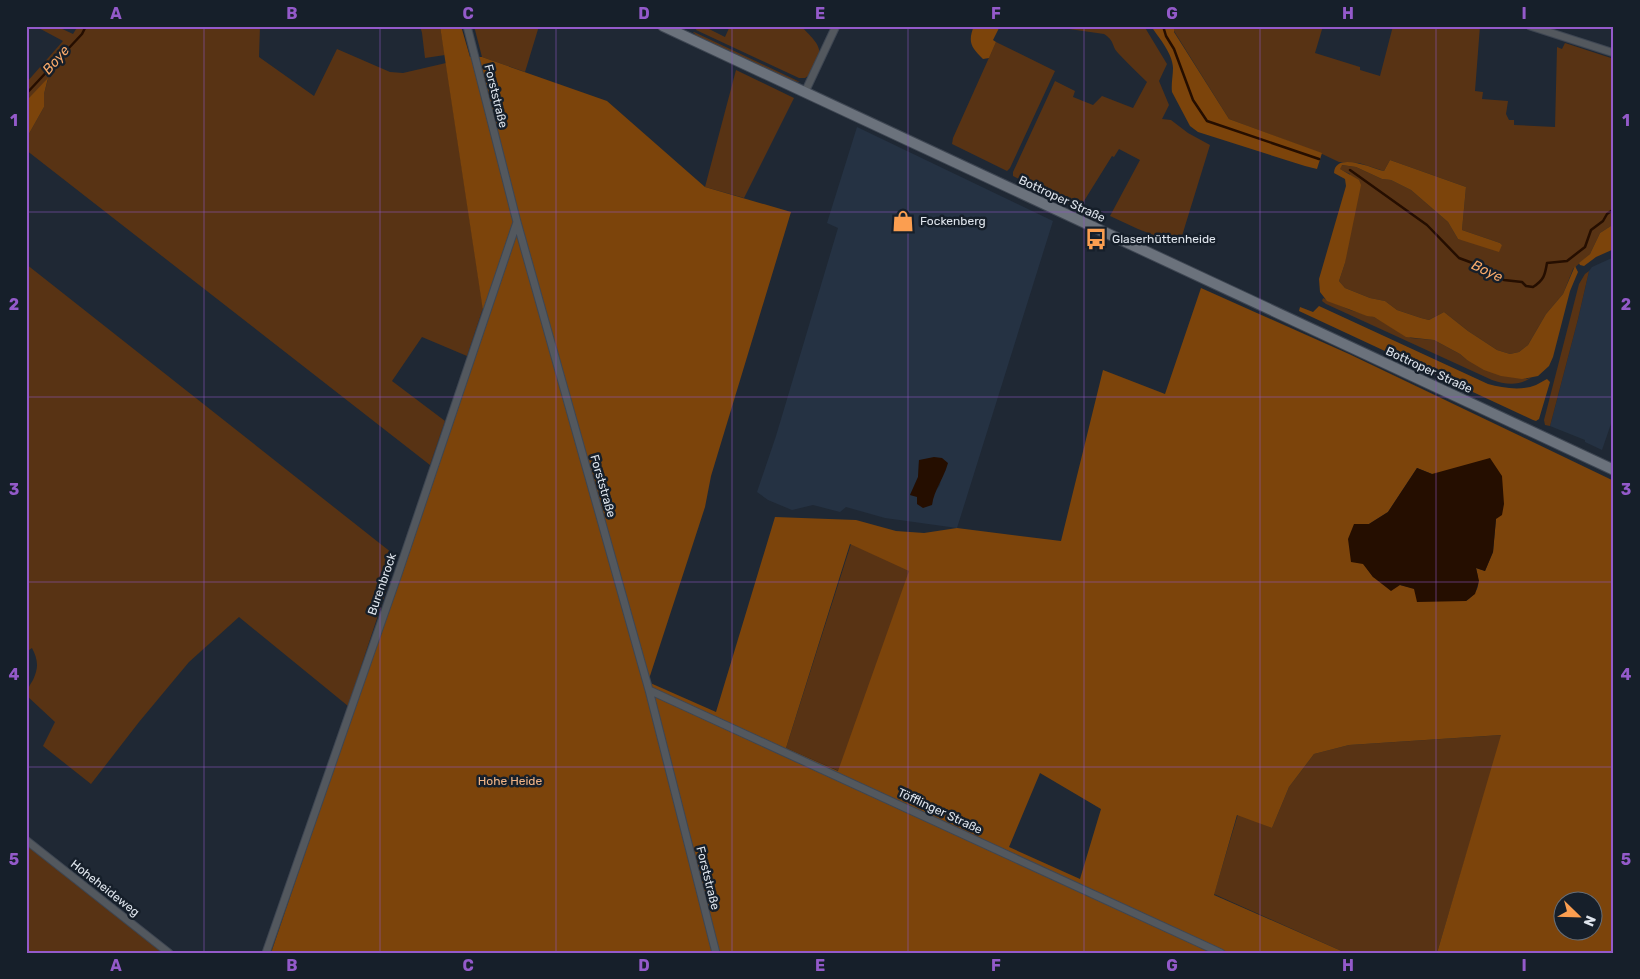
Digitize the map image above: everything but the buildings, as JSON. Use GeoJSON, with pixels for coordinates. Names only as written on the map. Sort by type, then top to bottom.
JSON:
{"type":"FeatureCollection","features":[{"type":"Feature","properties":{"kind":"main road","name":"Bottroper Straße"},"geometry":{"type":"LineString","coordinates":[[663,26],[1614,470]]}},
{"type":"Feature","properties":{"kind":"street","name":"Forststraße"},"geometry":{"type":"LineString","coordinates":[[467,26],[517,222],[649,690],[716,953]]}},
{"type":"Feature","properties":{"kind":"street"},"geometry":{"type":"LineString","coordinates":[[805,92],[836,26]]}},
{"type":"Feature","properties":{"kind":"street"},"geometry":{"type":"LineString","coordinates":[[1530,26],[1614,53]]}},
{"type":"Feature","properties":{"kind":"street","name":"Burenbrock"},"geometry":{"type":"LineString","coordinates":[[266,953],[395,583],[517,222]]}},
{"type":"Feature","properties":{"kind":"street","name":"Töfflinger Straße"},"geometry":{"type":"LineString","coordinates":[[649,690],[1221,953]]}},
{"type":"Feature","properties":{"kind":"street","name":"Hoheheideweg"},"geometry":{"type":"LineString","coordinates":[[26,840],[169,953]]}},
{"type":"Feature","properties":{"kind":"shaded area"},"geometry":{"type":"Polygon","coordinates":[[[35,26],[56,26],[73,34],[78,26],[260,26],[259,57],[314,96],[337,49],[390,72],[403,73],[446,63],[483,308],[467,356],[422,337],[392,381],[445,421],[430,465],[26,150],[26,139],[44,107],[44,94],[48,79],[26,101],[26,83],[63,41],[35,26]]]}},
{"type":"Feature","properties":{"kind":"shaded area"},"geometry":{"type":"Polygon","coordinates":[[[420,26],[440,26],[445,55],[425,58],[420,26]]]}},
{"type":"Feature","properties":{"kind":"shaded area"},"geometry":{"type":"Polygon","coordinates":[[[474,26],[539,26],[525,72],[482,57],[474,26]]]}},
{"type":"Feature","properties":{"kind":"shaded area"},"geometry":{"type":"Polygon","coordinates":[[[697,26],[703,26],[725,37],[730,26],[801,26],[818,46],[818,56],[808,76],[799,78],[696,30],[697,26]]]}},
{"type":"Feature","properties":{"kind":"shaded area"},"geometry":{"type":"Polygon","coordinates":[[[1071,26],[1144,26],[1167,64],[1159,81],[1169,105],[1162,119],[1171,120],[1188,133],[1210,145],[1181,239],[1177,244],[1110,216],[1140,160],[1119,149],[1114,157],[1112,156],[1079,209],[1013,176],[1013,172],[1055,81],[1075,91],[1073,97],[1093,105],[1102,96],[1133,108],[1147,82],[1118,53],[1107,36],[1069,29],[1071,26]]]}},
{"type":"Feature","properties":{"kind":"shaded area"},"geometry":{"type":"Polygon","coordinates":[[[1174,26],[1323,26],[1315,53],[1360,67],[1360,70],[1380,76],[1393,26],[1480,26],[1475,91],[1483,92],[1482,99],[1508,101],[1506,114],[1509,120],[1514,120],[1514,125],[1555,127],[1557,47],[1562,49],[1565,43],[1614,59],[1614,224],[1600,233],[1590,254],[1573,269],[1563,294],[1546,314],[1528,345],[1519,352],[1510,354],[1497,350],[1444,312],[1429,320],[1397,310],[1385,301],[1370,298],[1345,288],[1339,281],[1345,263],[1350,174],[1339,169],[1341,165],[1356,167],[1382,179],[1391,180],[1411,190],[1448,222],[1458,239],[1502,245],[1462,230],[1466,187],[1390,160],[1384,171],[1359,163],[1339,162],[1229,119],[1174,31],[1174,26]]]}},
{"type":"Feature","properties":{"kind":"shaded area"},"geometry":{"type":"Polygon","coordinates":[[[693,32],[800,82],[792,81],[697,36],[693,32]]]}},
{"type":"Feature","properties":{"kind":"shaded area"},"geometry":{"type":"Polygon","coordinates":[[[996,42],[1055,71],[1007,171],[952,144],[996,42]]]}},
{"type":"Feature","properties":{"kind":"shaded area"},"geometry":{"type":"Polygon","coordinates":[[[736,70],[794,98],[744,198],[705,187],[736,70]]]}},
{"type":"Feature","properties":{"kind":"shaded area"},"geometry":{"type":"Polygon","coordinates":[[[857,127],[1053,221],[957,528],[885,518],[846,507],[840,512],[813,505],[792,510],[768,500],[757,492],[776,436],[838,228],[827,223],[857,127]],[[919,460],[918,477],[910,495],[918,496],[917,504],[932,505],[933,495],[940,485],[941,476],[946,470],[919,460]]]}},
{"type":"Feature","properties":{"kind":"shaded area"},"geometry":{"type":"Polygon","coordinates":[[[1614,257],[1614,415],[1602,450],[1585,442],[1585,440],[1550,426],[1589,271],[1592,267],[1614,257]]]}},
{"type":"Feature","properties":{"kind":"shaded area"},"geometry":{"type":"Polygon","coordinates":[[[26,264],[394,555],[388,585],[348,706],[239,617],[189,662],[91,784],[43,746],[55,722],[26,695],[35,675],[37,664],[32,648],[26,652],[26,264]]]}},
{"type":"Feature","properties":{"kind":"shaded area"},"geometry":{"type":"Polygon","coordinates":[[[1589,271],[1550,426],[1545,425],[1544,420],[1579,284],[1589,271]]]}},
{"type":"Feature","properties":{"kind":"shaded area"},"geometry":{"type":"Polygon","coordinates":[[[1323,298],[1350,310],[1374,317],[1411,338],[1434,340],[1460,354],[1467,360],[1527,379],[1532,377],[1523,382],[1513,384],[1492,380],[1326,304],[1322,301],[1323,298]]]}},
{"type":"Feature","properties":{"kind":"shaded area"},"geometry":{"type":"Polygon","coordinates":[[[934,457],[942,458],[948,463],[932,505],[923,508],[917,504],[917,497],[910,495],[918,477],[919,460],[934,457]]]}},
{"type":"Feature","properties":{"kind":"shaded area"},"geometry":{"type":"Polygon","coordinates":[[[1490,458],[1502,476],[1504,504],[1502,515],[1496,519],[1493,552],[1485,571],[1476,568],[1479,581],[1475,594],[1466,601],[1417,602],[1414,589],[1400,585],[1391,591],[1373,577],[1363,564],[1351,562],[1348,539],[1354,524],[1369,524],[1388,512],[1417,468],[1432,474],[1490,458]]]}},
{"type":"Feature","properties":{"kind":"shaded area"},"geometry":{"type":"Polygon","coordinates":[[[851,544],[910,570],[839,771],[786,748],[851,544]]]}},
{"type":"Feature","properties":{"kind":"shaded area"},"geometry":{"type":"Polygon","coordinates":[[[1502,735],[1437,953],[1346,953],[1214,894],[1238,814],[1272,828],[1289,787],[1314,754],[1349,745],[1502,735]]]}},
{"type":"Feature","properties":{"kind":"shaded area"},"geometry":{"type":"Polygon","coordinates":[[[26,843],[165,953],[26,953],[26,843]]]}},
{"type":"Feature","properties":{"kind":"green space","name":"Hohe Heide"},"geometry":{"type":"Polygon","coordinates":[[[440,26],[461,26],[470,57],[482,57],[607,101],[705,187],[791,212],[711,476],[705,507],[648,682],[716,712],[775,517],[856,520],[896,531],[924,533],[957,528],[1061,541],[1103,370],[1165,394],[1201,288],[1349,354],[1614,481],[1614,953],[1437,953],[1501,735],[1349,745],[1314,754],[1289,787],[1272,828],[1237,815],[1214,895],[1346,953],[271,953],[485,324],[440,26]],[[1417,468],[1388,512],[1369,524],[1363,563],[1373,577],[1466,601],[1474,594],[1478,587],[1476,568],[1485,571],[1493,552],[1496,519],[1432,474],[1417,468]],[[850,544],[786,748],[838,771],[909,571],[850,544]],[[1040,773],[1009,847],[1080,879],[1101,809],[1040,773]]]}},
{"type":"Feature","properties":{"kind":"green space"},"geometry":{"type":"Polygon","coordinates":[[[974,26],[1000,26],[993,40],[996,42],[989,58],[983,59],[972,45],[971,37],[974,26]]]}},
{"type":"Feature","properties":{"kind":"green space"},"geometry":{"type":"Polygon","coordinates":[[[1151,26],[1174,26],[1174,32],[1229,119],[1322,153],[1317,169],[1198,132],[1190,126],[1172,92],[1173,68],[1171,57],[1151,26]]]}},
{"type":"Feature","properties":{"kind":"green space"},"geometry":{"type":"Polygon","coordinates":[[[48,78],[44,94],[44,107],[26,139],[26,101],[48,78]]]}},
{"type":"Feature","properties":{"kind":"green space"},"geometry":{"type":"Polygon","coordinates":[[[1390,160],[1466,187],[1462,230],[1502,245],[1499,252],[1458,239],[1448,222],[1411,190],[1391,180],[1382,179],[1356,167],[1342,165],[1340,169],[1359,180],[1361,185],[1345,263],[1339,281],[1345,288],[1370,298],[1385,301],[1397,310],[1421,318],[1429,320],[1444,312],[1497,350],[1510,354],[1519,352],[1528,345],[1546,314],[1563,294],[1575,266],[1578,272],[1570,291],[1553,357],[1549,366],[1538,376],[1522,379],[1501,376],[1484,370],[1434,340],[1406,337],[1374,317],[1327,301],[1320,292],[1319,279],[1346,186],[1345,179],[1334,173],[1336,166],[1347,162],[1384,171],[1390,160]]]}},
{"type":"Feature","properties":{"kind":"green space"},"geometry":{"type":"Polygon","coordinates":[[[1614,224],[1614,249],[1596,257],[1584,266],[1580,265],[1579,263],[1590,254],[1600,233],[1614,224]]]}},
{"type":"Feature","properties":{"kind":"green space"},"geometry":{"type":"Polygon","coordinates":[[[1319,306],[1488,384],[1506,388],[1524,388],[1536,385],[1547,379],[1550,382],[1539,419],[1533,420],[1299,311],[1300,307],[1313,312],[1319,306]]]}},
{"type":"Feature","properties":{"kind":"waterway","name":"Boye"},"geometry":{"type":"LineString","coordinates":[[26,94],[82,34],[86,26]]}},
{"type":"Feature","properties":{"kind":"waterway","name":"Boye"},"geometry":{"type":"LineString","coordinates":[[1163,26],[1166,36],[1174,49],[1193,100],[1207,121],[1319,159]]}},
{"type":"Feature","properties":{"kind":"waterway","name":"Boye"},"geometry":{"type":"LineString","coordinates":[[1350,170],[1427,225],[1459,258],[1486,268],[1504,280],[1522,282],[1526,286],[1533,287],[1540,282],[1545,274],[1547,263],[1567,261],[1585,247],[1591,230],[1614,209]]}},
{"type":"Feature","properties":{"kind":"place","name":"Fockenberg"},"geometry":{"type":"Point","coordinates":[903,221]}},
{"type":"Feature","properties":{"kind":"place","name":"Glaserhüttenheide"},"geometry":{"type":"Point","coordinates":[1096,239]}}]}
